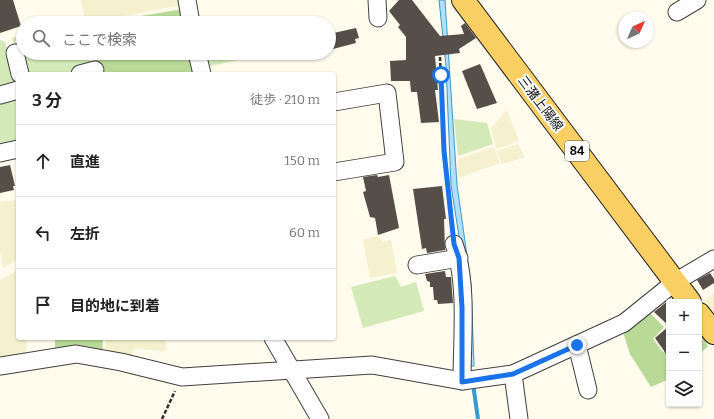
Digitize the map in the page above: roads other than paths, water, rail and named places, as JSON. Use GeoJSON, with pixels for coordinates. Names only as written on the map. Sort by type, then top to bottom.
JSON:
{"type":"FeatureCollection","features":[{"type":"Feature","properties":{"kind":"main road","name":"三潴上陽線"},"geometry":{"type":"LineString","coordinates":[[463,0],[688,299]]}},
{"type":"Feature","properties":{"kind":"main road"},"geometry":{"type":"LineString","coordinates":[[702,318],[714,333]]}},
{"type":"Feature","properties":{"kind":"street"},"geometry":{"type":"LineString","coordinates":[[188,0],[190,16]]}},
{"type":"Feature","properties":{"kind":"street"},"geometry":{"type":"LineString","coordinates":[[377,0],[378,18]]}},
{"type":"Feature","properties":{"kind":"street"},"geometry":{"type":"LineString","coordinates":[[677,12],[697,0]]}},
{"type":"Feature","properties":{"kind":"street"},"geometry":{"type":"LineString","coordinates":[[15,53],[16,57]]}},
{"type":"Feature","properties":{"kind":"street"},"geometry":{"type":"LineString","coordinates":[[17,60],[20,72]]}},
{"type":"Feature","properties":{"kind":"street"},"geometry":{"type":"LineString","coordinates":[[199,60],[202,72]]}},
{"type":"Feature","properties":{"kind":"street"},"geometry":{"type":"LineString","coordinates":[[0,95],[16,91]]}},
{"type":"Feature","properties":{"kind":"street"},"geometry":{"type":"LineString","coordinates":[[336,102],[387,93],[395,162],[336,172]]}},
{"type":"Feature","properties":{"kind":"street"},"geometry":{"type":"LineString","coordinates":[[0,153],[16,149]]}},
{"type":"Feature","properties":{"kind":"street"},"geometry":{"type":"LineString","coordinates":[[417,265],[456,251],[462,308],[462,382]]}},
{"type":"Feature","properties":{"kind":"street"},"geometry":{"type":"LineString","coordinates":[[0,366],[76,354],[121,362],[182,377],[372,365],[462,382],[513,374],[624,323],[674,282],[714,259]]}},
{"type":"Feature","properties":{"kind":"street"},"geometry":{"type":"LineString","coordinates":[[273,340],[320,419]]}},
{"type":"Feature","properties":{"kind":"street"},"geometry":{"type":"LineString","coordinates":[[577,345],[588,390]]}},
{"type":"Feature","properties":{"kind":"street"},"geometry":{"type":"LineString","coordinates":[[513,374],[519,419]]}},
{"type":"Feature","properties":{"kind":"water"},"geometry":{"type":"Polygon","coordinates":[[[439,0],[445,0],[457,185],[471,284],[474,366],[469,366],[461,249],[451,185],[446,66],[439,0]]]}},
{"type":"Feature","properties":{"kind":"waterway"},"geometry":{"type":"LineString","coordinates":[[473,384],[478,419]]}}]}
